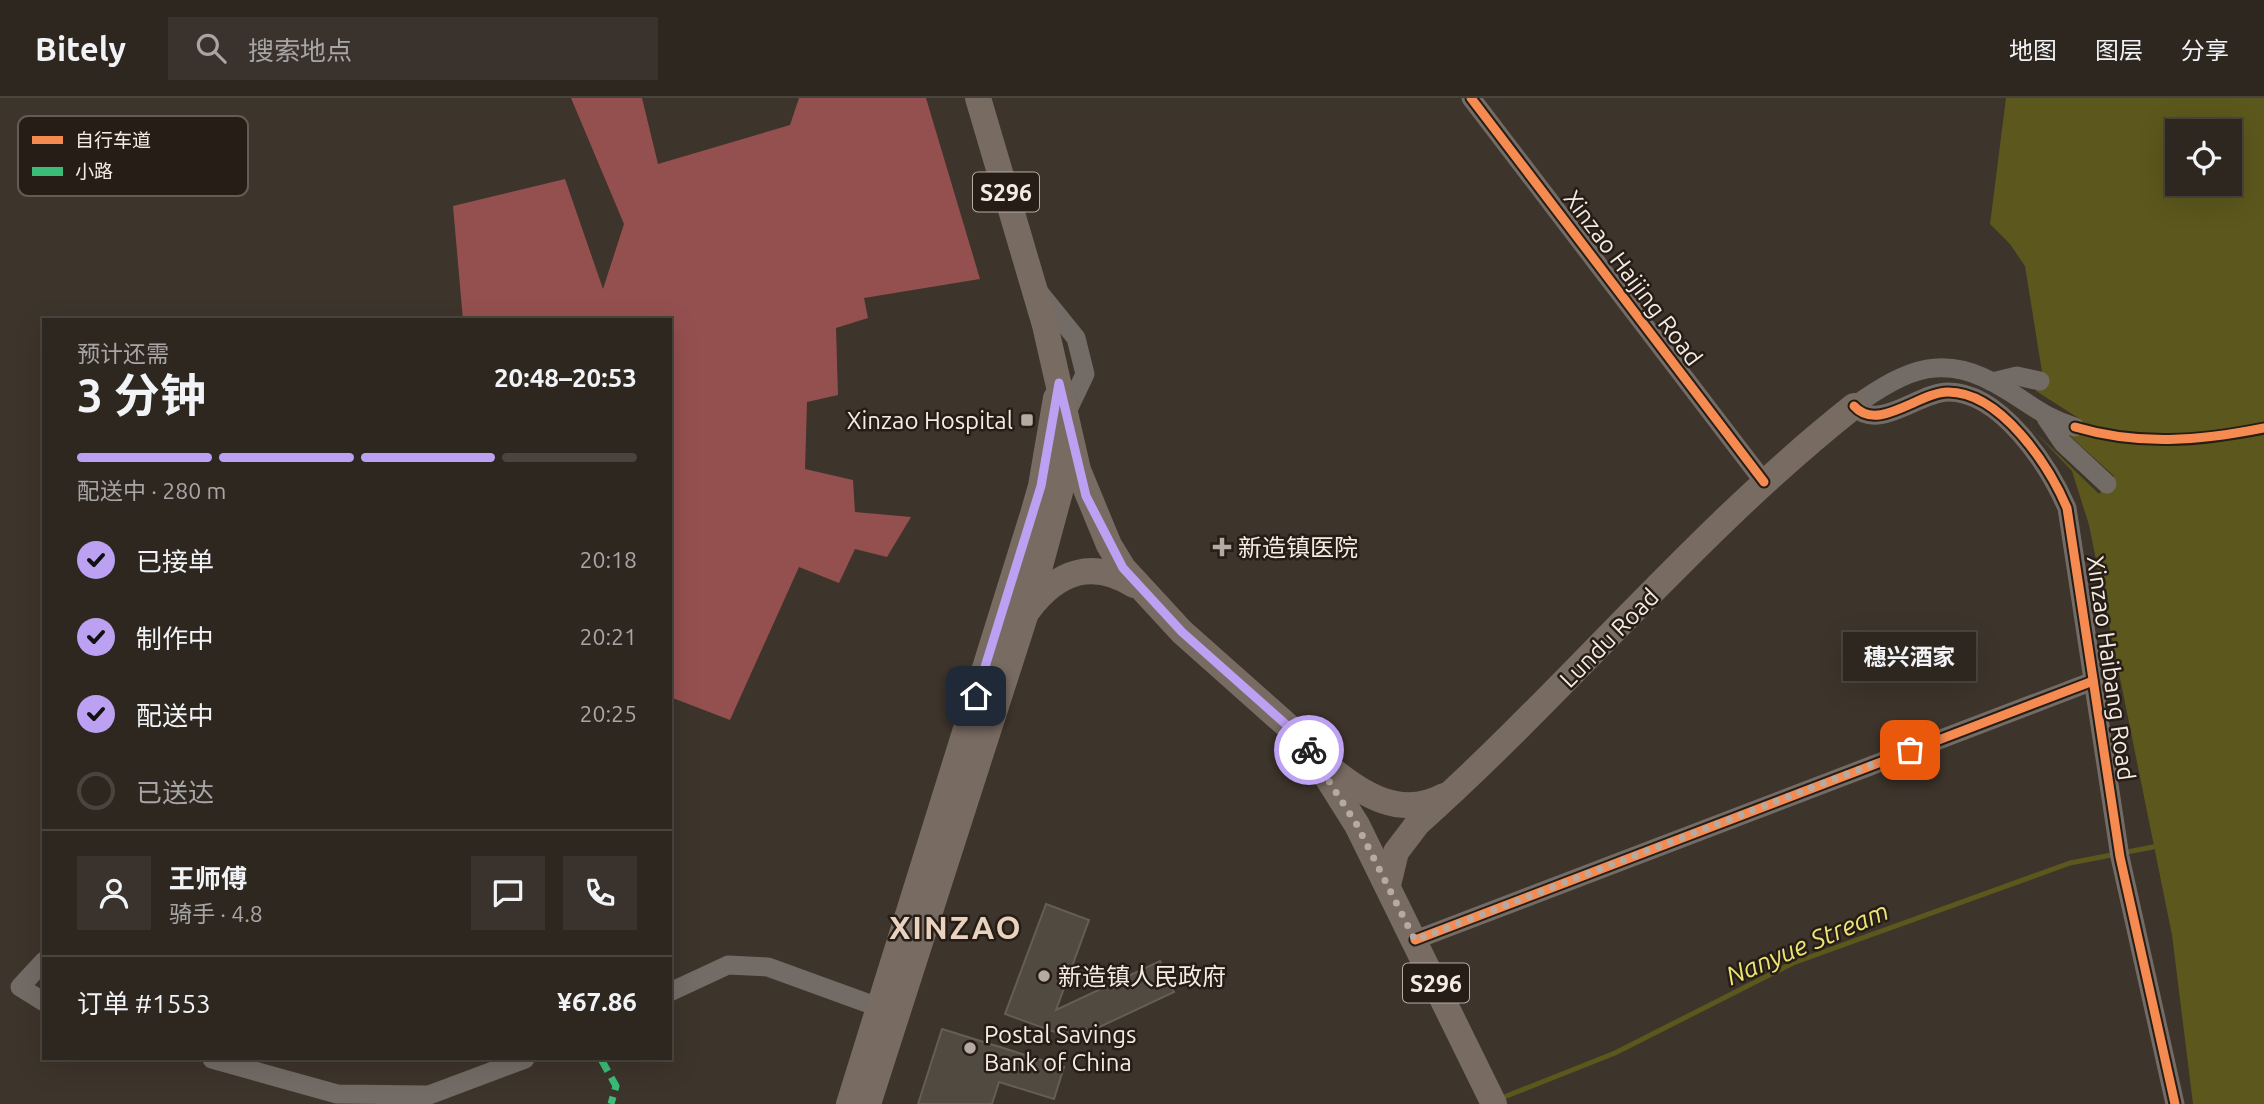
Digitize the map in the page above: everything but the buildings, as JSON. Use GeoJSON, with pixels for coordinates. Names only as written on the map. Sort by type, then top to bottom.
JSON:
{"type":"FeatureCollection","features":[{"type":"Feature","properties":{"kind":"main road","name":"S296"},"geometry":{"type":"LineString","coordinates":[[978,98],[1035,287],[1086,496],[1109,545],[1142,590],[1182,632],[1290,728],[1313,755],[1357,825],[1489,1092]]}},
{"type":"Feature","properties":{"kind":"main road"},"geometry":{"type":"LineString","coordinates":[[849,1104],[1038,496],[1059,383]]}},
{"type":"Feature","properties":{"kind":"main road","name":"Lundu Road"},"geometry":{"type":"LineString","coordinates":[[1388,885],[1391,865],[1402,843],[1764,482],[1854,406]]}},
{"type":"Feature","properties":{"kind":"main road"},"geometry":{"type":"LineString","coordinates":[[868,1104],[1026,613],[1065,467],[1066,414]]}},
{"type":"Feature","properties":{"kind":"main road"},"geometry":{"type":"LineString","coordinates":[[1026,613],[1041,594],[1056,582],[1089,570],[1118,575],[1142,590]]}},
{"type":"Feature","properties":{"kind":"main road"},"geometry":{"type":"LineString","coordinates":[[1313,755],[1363,793],[1387,804],[1425,804],[1457,788]]}},
{"type":"Feature","properties":{"kind":"street","name":"Xinzao Haijing Road"},"geometry":{"type":"LineString","coordinates":[[1471,98],[1764,482]]}},
{"type":"Feature","properties":{"kind":"street"},"geometry":{"type":"LineString","coordinates":[[1035,287],[1076,338],[1086,374],[1066,414]]}},
{"type":"Feature","properties":{"kind":"street"},"geometry":{"type":"LineString","coordinates":[[1854,406],[1896,379],[1923,368],[1960,369],[1992,382],[2046,418],[2075,427]]}},
{"type":"Feature","properties":{"kind":"street"},"geometry":{"type":"LineString","coordinates":[[1992,382],[2017,376],[2040,381]]}},
{"type":"Feature","properties":{"kind":"street","name":"Xinzao Haibang Road"},"geometry":{"type":"LineString","coordinates":[[1854,406],[1862,415],[1874,417],[1937,393],[1962,394],[2003,417],[2048,469],[2067,508],[2120,857],[2175,1104]]}},
{"type":"Feature","properties":{"kind":"street"},"geometry":{"type":"LineString","coordinates":[[2046,418],[2063,443],[2107,485]]}},
{"type":"Feature","properties":{"kind":"street"},"geometry":{"type":"LineString","coordinates":[[1415,940],[2093,681]]}},
{"type":"Feature","properties":{"kind":"street"},"geometry":{"type":"LineString","coordinates":[[42,963],[20,987],[42,1001]]}},
{"type":"Feature","properties":{"kind":"street"},"geometry":{"type":"LineString","coordinates":[[672,991],[728,965],[768,967],[878,1007]]}},
{"type":"Feature","properties":{"kind":"street"},"geometry":{"type":"LineString","coordinates":[[216,1060],[337,1094],[429,1095],[522,1060]]}},
{"type":"Feature","properties":{"kind":"shaded area"},"geometry":{"type":"Polygon","coordinates":[[[571,98],[642,98],[658,164],[790,125],[799,98],[926,98],[980,279],[864,298],[868,318],[836,328],[838,395],[807,402],[805,469],[853,480],[855,512],[911,517],[887,557],[855,549],[839,583],[799,567],[730,720],[672,698],[672,318],[463,318],[453,206],[565,179],[603,289],[624,224],[571,98]]]}},
{"type":"Feature","properties":{"kind":"shaded area"},"geometry":{"type":"Polygon","coordinates":[[[2006,98],[2264,98],[2264,1104],[2193,1104],[2172,935],[2089,525],[2072,471],[2031,428],[2036,391],[2042,372],[2025,266],[2010,244],[1990,224],[2006,98]]]}},
{"type":"Feature","properties":{"kind":"pier"},"geometry":{"type":"Polygon","coordinates":[[[2036,391],[2080,419],[2070,436],[2114,476],[2099,494],[2031,428],[2036,391]]]}},
{"type":"Feature","properties":{"kind":"waterway","name":"Nanyue Stream"},"geometry":{"type":"LineString","coordinates":[[1499,1099],[1615,1053],[1793,963],[2070,863],[2153,847]]}},
{"type":"Feature","properties":{"kind":"ferry route"},"geometry":{"type":"LineString","coordinates":[[2082,430],[2128,439],[2173,440],[2264,428]]}},
{"type":"Feature","properties":{"kind":"marked path"},"geometry":{"type":"LineString","coordinates":[[602,1060],[616,1086],[611,1104]]}},
{"type":"Feature","properties":{"kind":"cycle path"},"geometry":{"type":"LineString","coordinates":[[1471,98],[1764,482]]}},
{"type":"Feature","properties":{"kind":"cycle path"},"geometry":{"type":"LineString","coordinates":[[1854,406],[1864,413],[1875,415],[1937,394],[1948,392],[1968,395],[1986,404],[2021,434],[2048,472],[2067,508],[2120,857],[2175,1104]]}},
{"type":"Feature","properties":{"kind":"cycle path"},"geometry":{"type":"LineString","coordinates":[[2075,427],[2122,437],[2169,440],[2264,428]]}},
{"type":"Feature","properties":{"kind":"cycle path"},"geometry":{"type":"LineString","coordinates":[[1415,940],[2093,681]]}},
{"type":"Feature","properties":{"kind":"way so far"},"geometry":{"type":"LineString","coordinates":[[1309,750],[1357,825],[1415,940],[1910,750]]}},
{"type":"Feature","properties":{"kind":"place","name":"Xinzao Hospital"},"geometry":{"type":"Point","coordinates":[1027,420]}},
{"type":"Feature","properties":{"kind":"place","name":"新造镇医院"},"geometry":{"type":"Point","coordinates":[1222,547]}},
{"type":"Feature","properties":{"kind":"place","name":"穗兴酒家"},"geometry":{"type":"Point","coordinates":[1910,750]}},
{"type":"Feature","properties":{"kind":"place","name":"新造镇人民政府"},"geometry":{"type":"Point","coordinates":[1044,976]}},
{"type":"Feature","properties":{"kind":"place","name":"Postal Savings Bank of China"},"geometry":{"type":"Point","coordinates":[970,1048]}},
{"type":"Feature","properties":{"kind":"district","name":"XINZAO"},"geometry":{"type":"Point","coordinates":[956,927]}},
{"type":"Feature","properties":{"kind":"route"},"geometry":{"type":"LineString","coordinates":[[976,696],[1041,486],[1059,383],[1086,496],[1123,568],[1182,632],[1290,728],[1309,750]]}}]}
